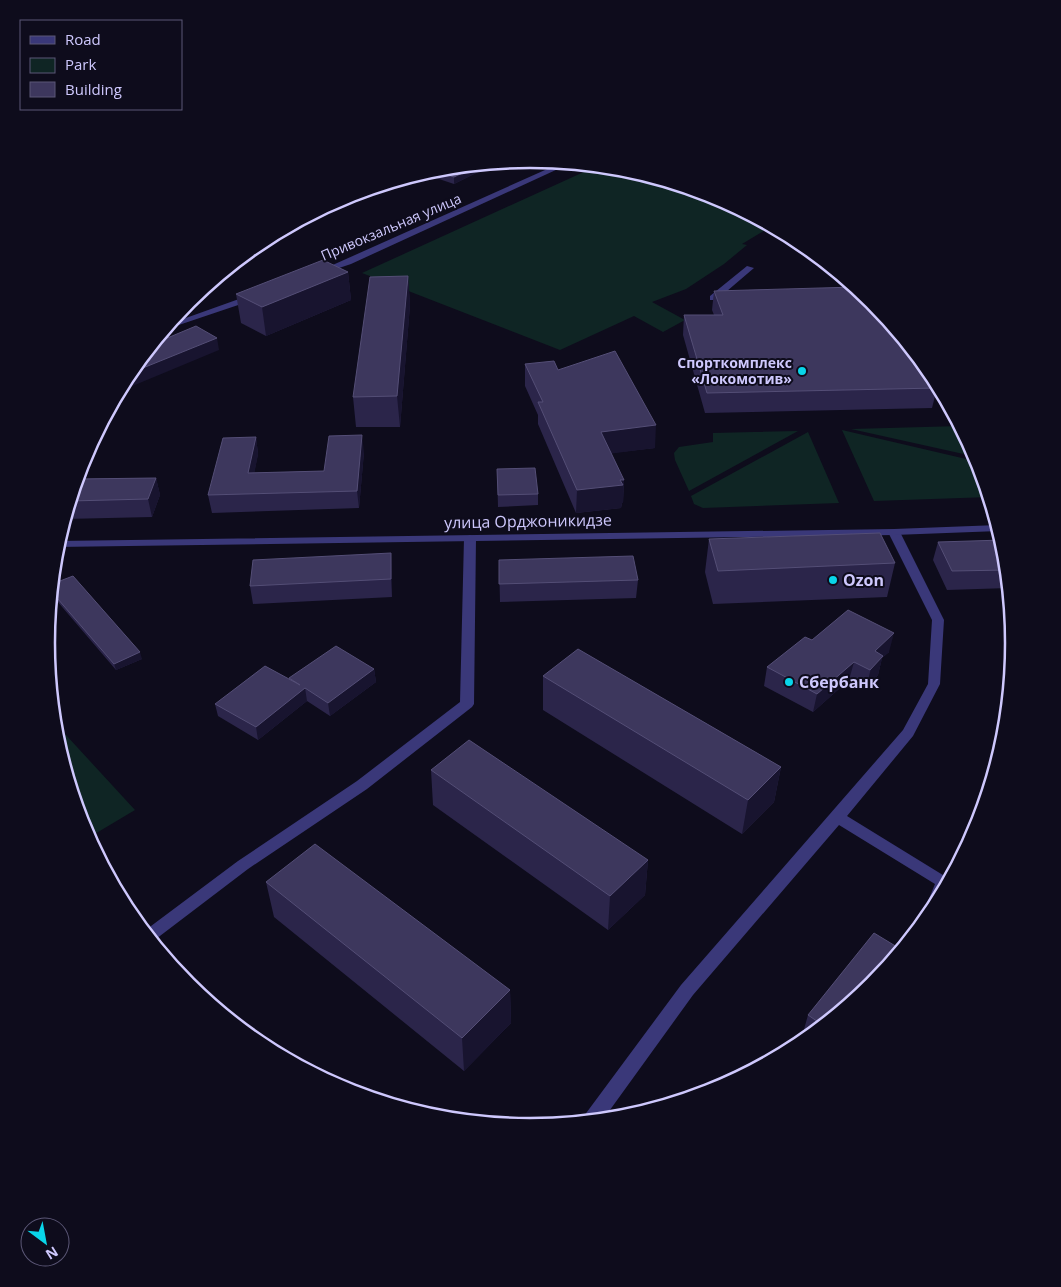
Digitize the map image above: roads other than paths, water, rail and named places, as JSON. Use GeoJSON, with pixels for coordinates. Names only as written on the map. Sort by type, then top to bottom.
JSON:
{"type":"FeatureCollection","features":[{"type":"Feature","properties":{"kind":"street","name":"Привокзальная улица"},"geometry":{"type":"LineString","coordinates":[[312,275],[348,262],[555,169]]}},
{"type":"Feature","properties":{"kind":"street"},"geometry":{"type":"LineString","coordinates":[[723,298],[713,298],[750,268]]}},
{"type":"Feature","properties":{"kind":"street"},"geometry":{"type":"LineString","coordinates":[[179,323],[257,295]]}},
{"type":"Feature","properties":{"kind":"street","name":"улица Орджоникидзе"},"geometry":{"type":"LineString","coordinates":[[66,544],[894,532],[992,528]]}},
{"type":"Feature","properties":{"kind":"street"},"geometry":{"type":"LineString","coordinates":[[595,1115],[687,990],[838,818],[908,733],[934,684],[938,620],[894,532]]}},
{"type":"Feature","properties":{"kind":"street"},"geometry":{"type":"LineString","coordinates":[[153,933],[244,865],[362,785],[467,704],[470,538]]}},
{"type":"Feature","properties":{"kind":"street"},"geometry":{"type":"LineString","coordinates":[[838,818],[942,881]]}},
{"type":"Feature","properties":{"kind":"place","name":"Спорткомплекс «Локомотив»"},"geometry":{"type":"Point","coordinates":[802,371]}},
{"type":"Feature","properties":{"kind":"place","name":"Ozon"},"geometry":{"type":"Point","coordinates":[833,580]}},
{"type":"Feature","properties":{"kind":"place","name":"Сбербанк"},"geometry":{"type":"Point","coordinates":[789,682]}}]}
